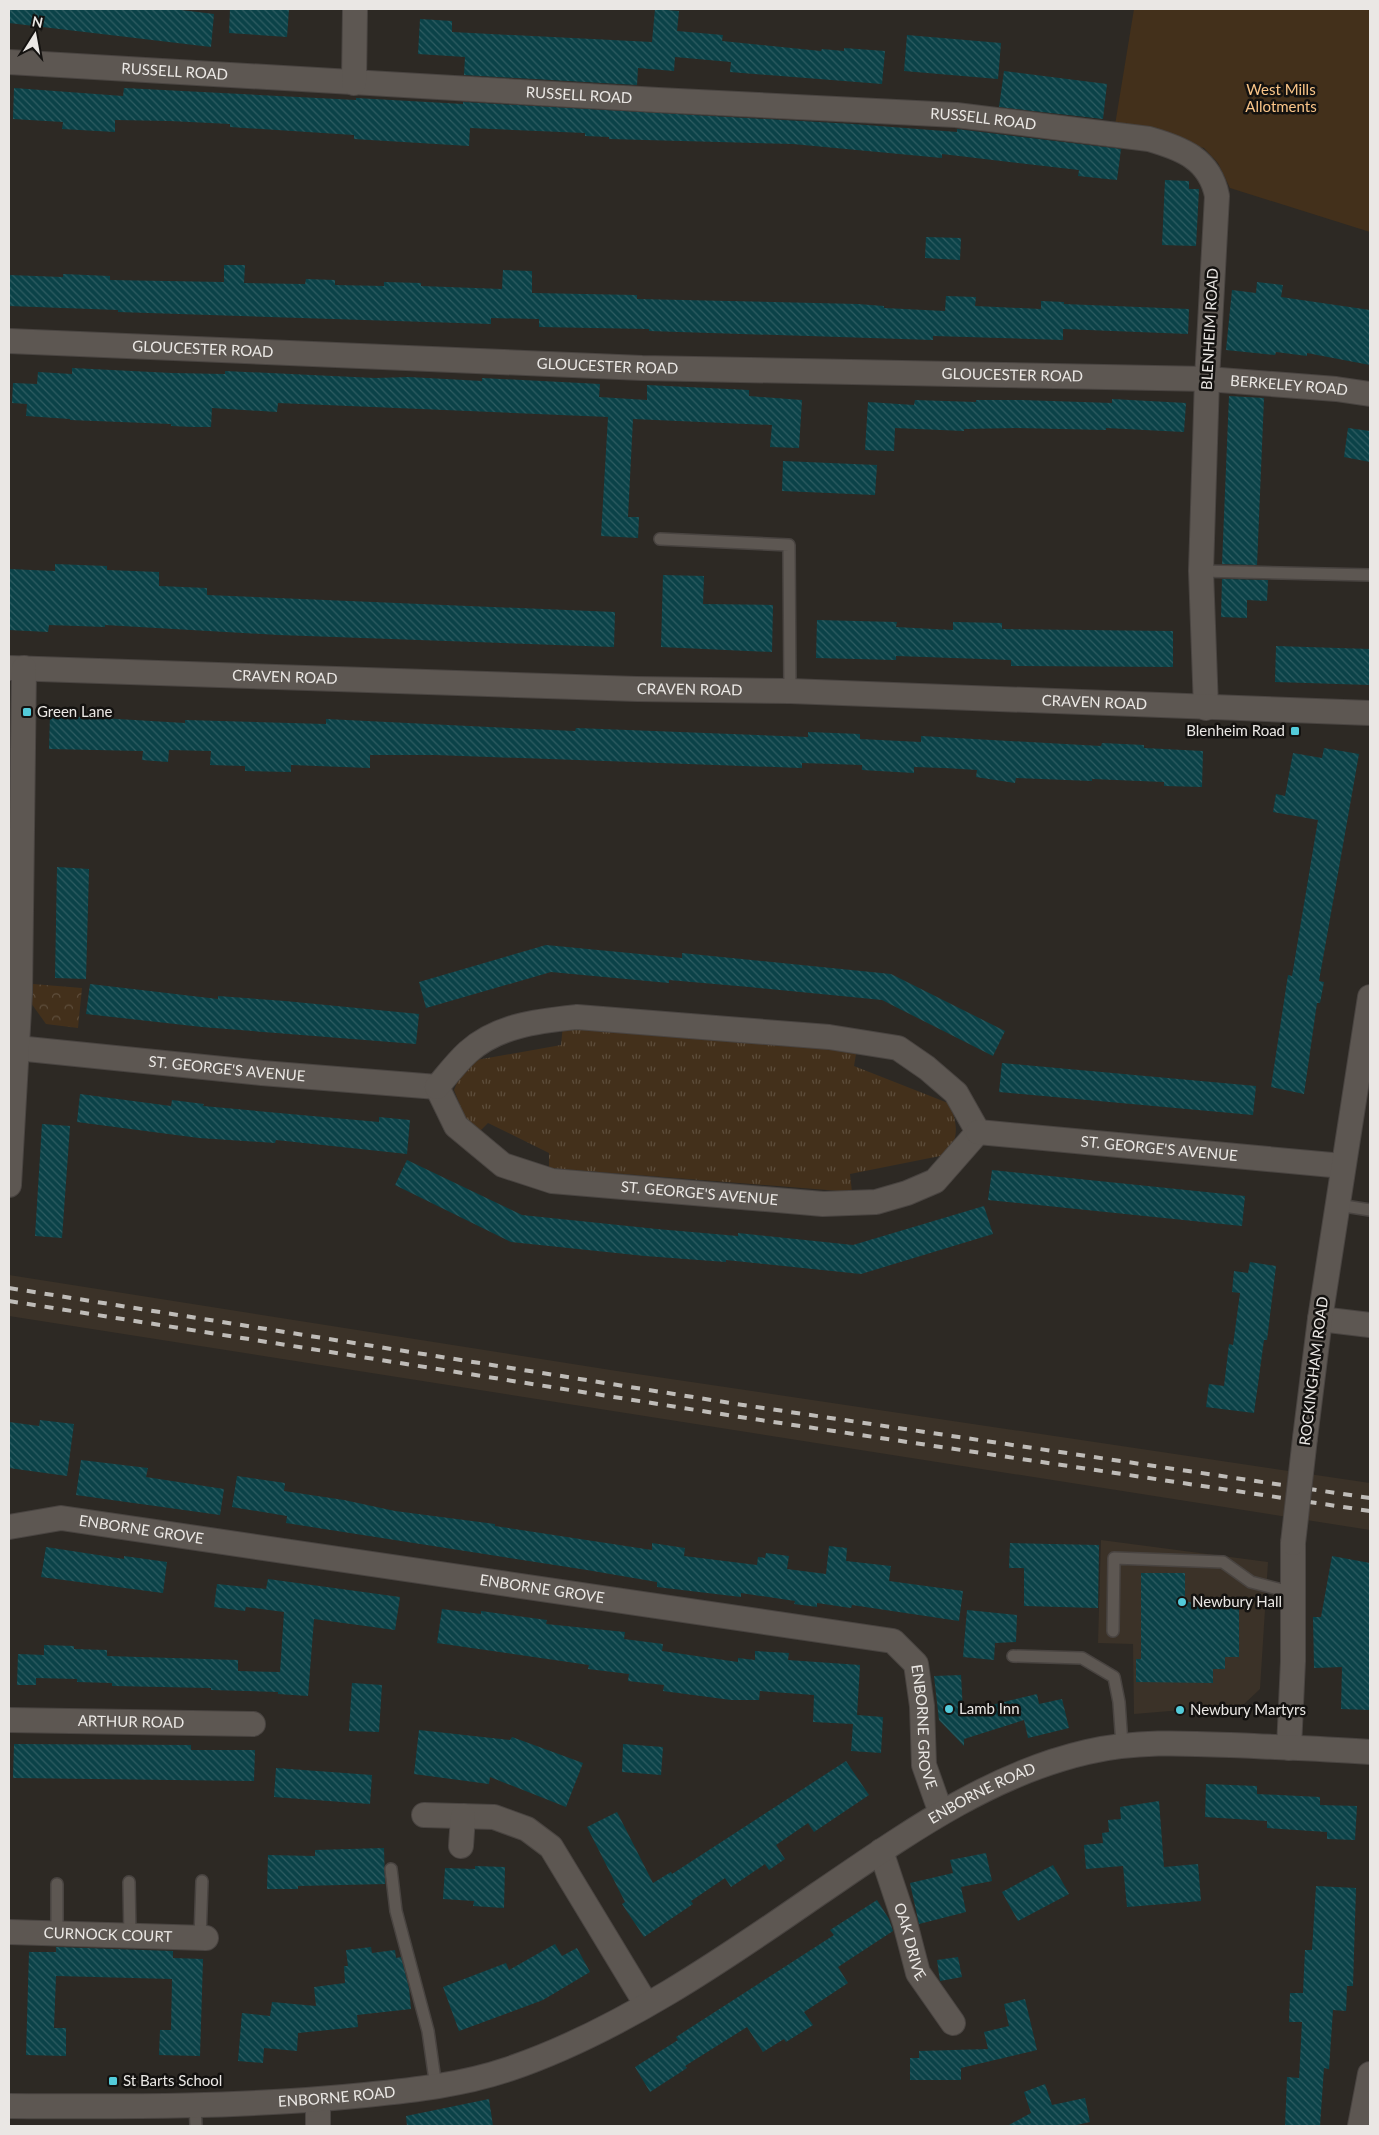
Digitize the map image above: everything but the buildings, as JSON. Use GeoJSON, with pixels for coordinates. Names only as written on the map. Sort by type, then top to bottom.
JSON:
{"type":"FeatureCollection","features":[{"type":"Feature","properties":{"kind":"street"},"geometry":{"type":"LineString","coordinates":[[354,83],[355,9]]}},
{"type":"Feature","properties":{"kind":"street","name":"RUSSELL ROAD"},"geometry":{"type":"LineString","coordinates":[[9,62],[354,83],[956,115],[1149,139]]}},
{"type":"Feature","properties":{"kind":"street","name":"BLENHEIM ROAD"},"geometry":{"type":"LineString","coordinates":[[1149,139],[1177,147],[1191,154],[1203,164],[1216,186],[1207,379],[1202,571],[1206,708]]}},
{"type":"Feature","properties":{"kind":"street","name":"GLOUCESTER ROAD"},"geometry":{"type":"LineString","coordinates":[[9,342],[642,368],[1207,379]]}},
{"type":"Feature","properties":{"kind":"street","name":"BERKELEY ROAD"},"geometry":{"type":"LineString","coordinates":[[1207,379],[1336,389],[1370,394]]}},
{"type":"Feature","properties":{"kind":"street"},"geometry":{"type":"LineString","coordinates":[[9,1185],[17,1048],[14,992],[16,668]]}},
{"type":"Feature","properties":{"kind":"street","name":"CRAVEN ROAD"},"geometry":{"type":"LineString","coordinates":[[16,668],[637,689],[790,691],[1206,708],[1370,712]]}},
{"type":"Feature","properties":{"kind":"street","name":"ROCKINGHAM ROAD"},"geometry":{"type":"LineString","coordinates":[[1289,1748],[1294,1543],[1305,1438],[1320,1319],[1370,996]]}},
{"type":"Feature","properties":{"kind":"street"},"geometry":{"type":"LineString","coordinates":[[437,1087],[469,1051],[508,1028],[541,1021],[577,1017],[829,1037],[898,1048],[927,1068],[956,1093],[978,1132]]}},
{"type":"Feature","properties":{"kind":"street","name":"ST. GEORGE'S AVENUE"},"geometry":{"type":"LineString","coordinates":[[17,1048],[262,1073],[437,1087],[456,1126],[503,1165],[552,1181],[813,1204],[876,1202],[907,1193],[935,1181],[978,1132],[1343,1166]]}},
{"type":"Feature","properties":{"kind":"street"},"geometry":{"type":"LineString","coordinates":[[1320,1319],[1370,1325]]}},
{"type":"Feature","properties":{"kind":"street","name":"ENBORNE GROVE"},"geometry":{"type":"LineString","coordinates":[[9,1528],[61,1518],[893,1641],[916,1664],[922,1706],[924,1765],[941,1813]]}},
{"type":"Feature","properties":{"kind":"street","name":"ARTHUR ROAD"},"geometry":{"type":"LineString","coordinates":[[9,1720],[253,1724]]}},
{"type":"Feature","properties":{"kind":"street","name":"ENBORNE ROAD"},"geometry":{"type":"LineString","coordinates":[[9,2106],[195,2115],[436,2087],[511,2069],[575,2043],[646,2004],[781,1920],[881,1851],[941,1813],[1007,1779],[1045,1764],[1085,1752],[1122,1745],[1192,1743],[1370,1752]]}},
{"type":"Feature","properties":{"kind":"street"},"geometry":{"type":"LineString","coordinates":[[424,1815],[494,1817],[527,1829],[551,1847],[646,2004]]}},
{"type":"Feature","properties":{"kind":"street"},"geometry":{"type":"LineString","coordinates":[[461,1846],[463,1816]]}},
{"type":"Feature","properties":{"kind":"street","name":"OAK DRIVE"},"geometry":{"type":"LineString","coordinates":[[881,1851],[905,1923],[918,1973],[953,2023]]}},
{"type":"Feature","properties":{"kind":"street","name":"CURNOCK COURT"},"geometry":{"type":"LineString","coordinates":[[9,1932],[203,1938]]}},
{"type":"Feature","properties":{"kind":"street"},"geometry":{"type":"LineString","coordinates":[[1360,2126],[1370,2074]]}},
{"type":"Feature","properties":{"kind":"street"},"geometry":{"type":"LineString","coordinates":[[318,2100],[318,2126]]}},
{"type":"Feature","properties":{"kind":"lane"},"geometry":{"type":"LineString","coordinates":[[660,539],[789,545],[790,691]]}},
{"type":"Feature","properties":{"kind":"lane"},"geometry":{"type":"LineString","coordinates":[[1202,571],[1370,575]]}},
{"type":"Feature","properties":{"kind":"lane"},"geometry":{"type":"LineString","coordinates":[[1338,1205],[1370,1210]]}},
{"type":"Feature","properties":{"kind":"lane"},"geometry":{"type":"LineString","coordinates":[[1113,1631],[1114,1558],[1223,1562],[1251,1582],[1294,1593]]}},
{"type":"Feature","properties":{"kind":"lane"},"geometry":{"type":"LineString","coordinates":[[1013,1656],[1082,1658],[1114,1677],[1119,1702],[1122,1745]]}},
{"type":"Feature","properties":{"kind":"lane"},"geometry":{"type":"LineString","coordinates":[[391,1869],[396,1911],[428,2031],[436,2087]]}},
{"type":"Feature","properties":{"kind":"lane"},"geometry":{"type":"LineString","coordinates":[[202,1881],[203,1938]]}},
{"type":"Feature","properties":{"kind":"lane"},"geometry":{"type":"LineString","coordinates":[[129,1882],[130,1936]]}},
{"type":"Feature","properties":{"kind":"lane"},"geometry":{"type":"LineString","coordinates":[[57,1884],[57,1933]]}},
{"type":"Feature","properties":{"kind":"shaded area"},"geometry":{"type":"Polygon","coordinates":[[[9,1275],[617,1371],[1370,1483],[1370,1530],[9,1316],[9,1275]]]}},
{"type":"Feature","properties":{"kind":"shaded area","name":"Newbury Hall"},"geometry":{"type":"Polygon","coordinates":[[[1101,1540],[1268,1562],[1260,1689],[1243,1705],[1134,1714],[1133,1644],[1098,1643],[1101,1540]]]}},
{"type":"Feature","properties":{"kind":"green space","name":"West Mills Allotments"},"geometry":{"type":"Polygon","coordinates":[[[1134,9],[1370,9],[1370,232],[1230,188],[1218,163],[1204,148],[1115,125],[1134,9]]]}},
{"type":"Feature","properties":{"kind":"green space"},"geometry":{"type":"Polygon","coordinates":[[[33,984],[82,988],[78,1028],[46,1024],[31,1003],[33,984]]]}},
{"type":"Feature","properties":{"kind":"green space"},"geometry":{"type":"Polygon","coordinates":[[[563,1025],[857,1048],[854,1066],[948,1103],[954,1117],[955,1137],[945,1155],[850,1174],[852,1192],[549,1168],[549,1153],[488,1123],[479,1132],[466,1120],[454,1090],[461,1073],[471,1061],[561,1045],[563,1025]]]}},
{"type":"Feature","properties":{"kind":"railway"},"geometry":{"type":"LineString","coordinates":[[9,1288],[743,1405],[1370,1498]]}},
{"type":"Feature","properties":{"kind":"railway"},"geometry":{"type":"LineString","coordinates":[[9,1301],[740,1417],[1370,1511]]}},
{"type":"Feature","properties":{"kind":"place","name":"Green Lane"},"geometry":{"type":"Point","coordinates":[27,712]}},
{"type":"Feature","properties":{"kind":"place","name":"Blenheim Road"},"geometry":{"type":"Point","coordinates":[1295,731]}},
{"type":"Feature","properties":{"kind":"place","name":"Newbury Hall"},"geometry":{"type":"Point","coordinates":[1182,1602]}},
{"type":"Feature","properties":{"kind":"place","name":"Lamb Inn"},"geometry":{"type":"Point","coordinates":[949,1709]}},
{"type":"Feature","properties":{"kind":"place","name":"Newbury Martyrs"},"geometry":{"type":"Point","coordinates":[1180,1710]}},
{"type":"Feature","properties":{"kind":"place","name":"St Barts School"},"geometry":{"type":"Point","coordinates":[113,2081]}}]}
